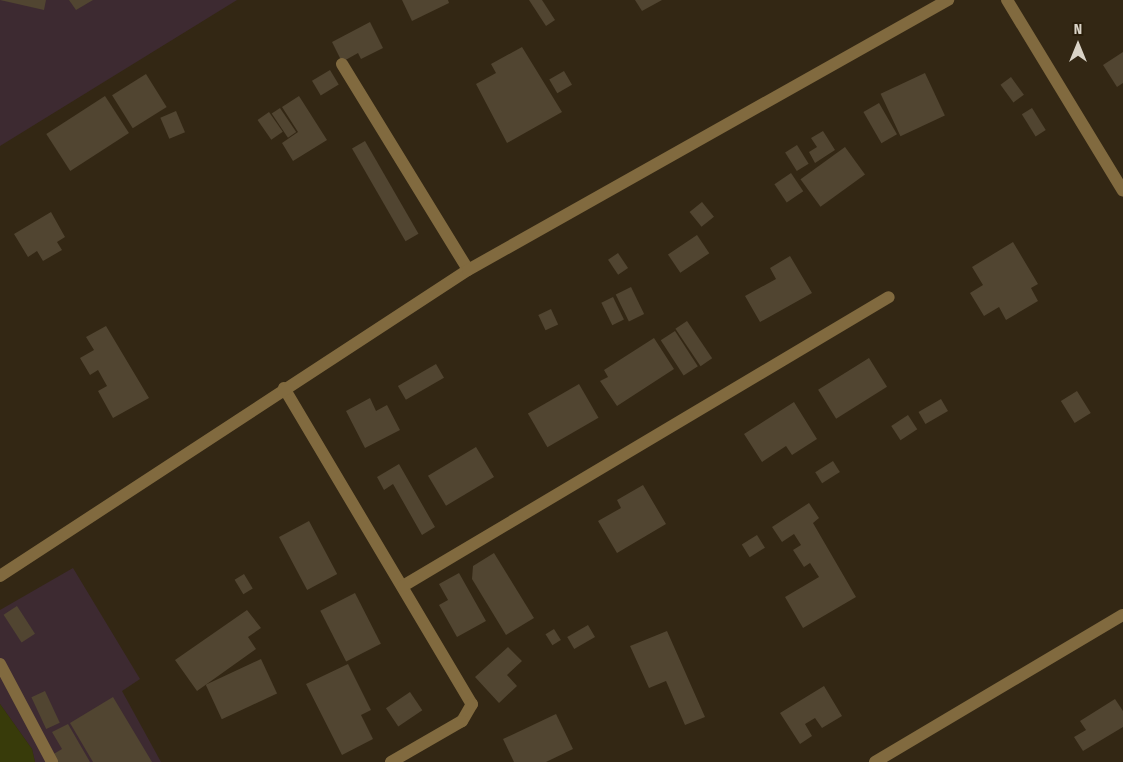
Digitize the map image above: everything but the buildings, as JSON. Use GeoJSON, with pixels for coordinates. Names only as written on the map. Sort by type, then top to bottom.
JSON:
{"type":"FeatureCollection","features":[{"type":"Feature","properties":{"kind":"street"},"geometry":{"type":"LineString","coordinates":[[0,576],[284,388],[468,270],[948,0]]}},
{"type":"Feature","properties":{"kind":"street"},"geometry":{"type":"LineString","coordinates":[[1007,0],[1123,190]]}},
{"type":"Feature","properties":{"kind":"street"},"geometry":{"type":"LineString","coordinates":[[342,64],[468,270]]}},
{"type":"Feature","properties":{"kind":"street"},"geometry":{"type":"LineString","coordinates":[[403,586],[888,297]]}},
{"type":"Feature","properties":{"kind":"street"},"geometry":{"type":"LineString","coordinates":[[284,388],[472,704],[462,721],[391,762]]}},
{"type":"Feature","properties":{"kind":"street"},"geometry":{"type":"LineString","coordinates":[[875,762],[1123,615]]}},
{"type":"Feature","properties":{"kind":"street"},"geometry":{"type":"LineString","coordinates":[[0,664],[52,762]]}},
{"type":"Feature","properties":{"kind":"shaded area"},"geometry":{"type":"Polygon","coordinates":[[[0,0],[237,0],[0,146],[0,0]]]}},
{"type":"Feature","properties":{"kind":"shaded area"},"geometry":{"type":"Polygon","coordinates":[[[73,568],[140,679],[122,691],[161,762],[35,762],[32,749],[0,704],[0,610],[73,568]]]}},
{"type":"Feature","properties":{"kind":"shaded area"},"geometry":{"type":"Polygon","coordinates":[[[0,704],[32,749],[35,762],[0,762],[0,704]]]}}]}
